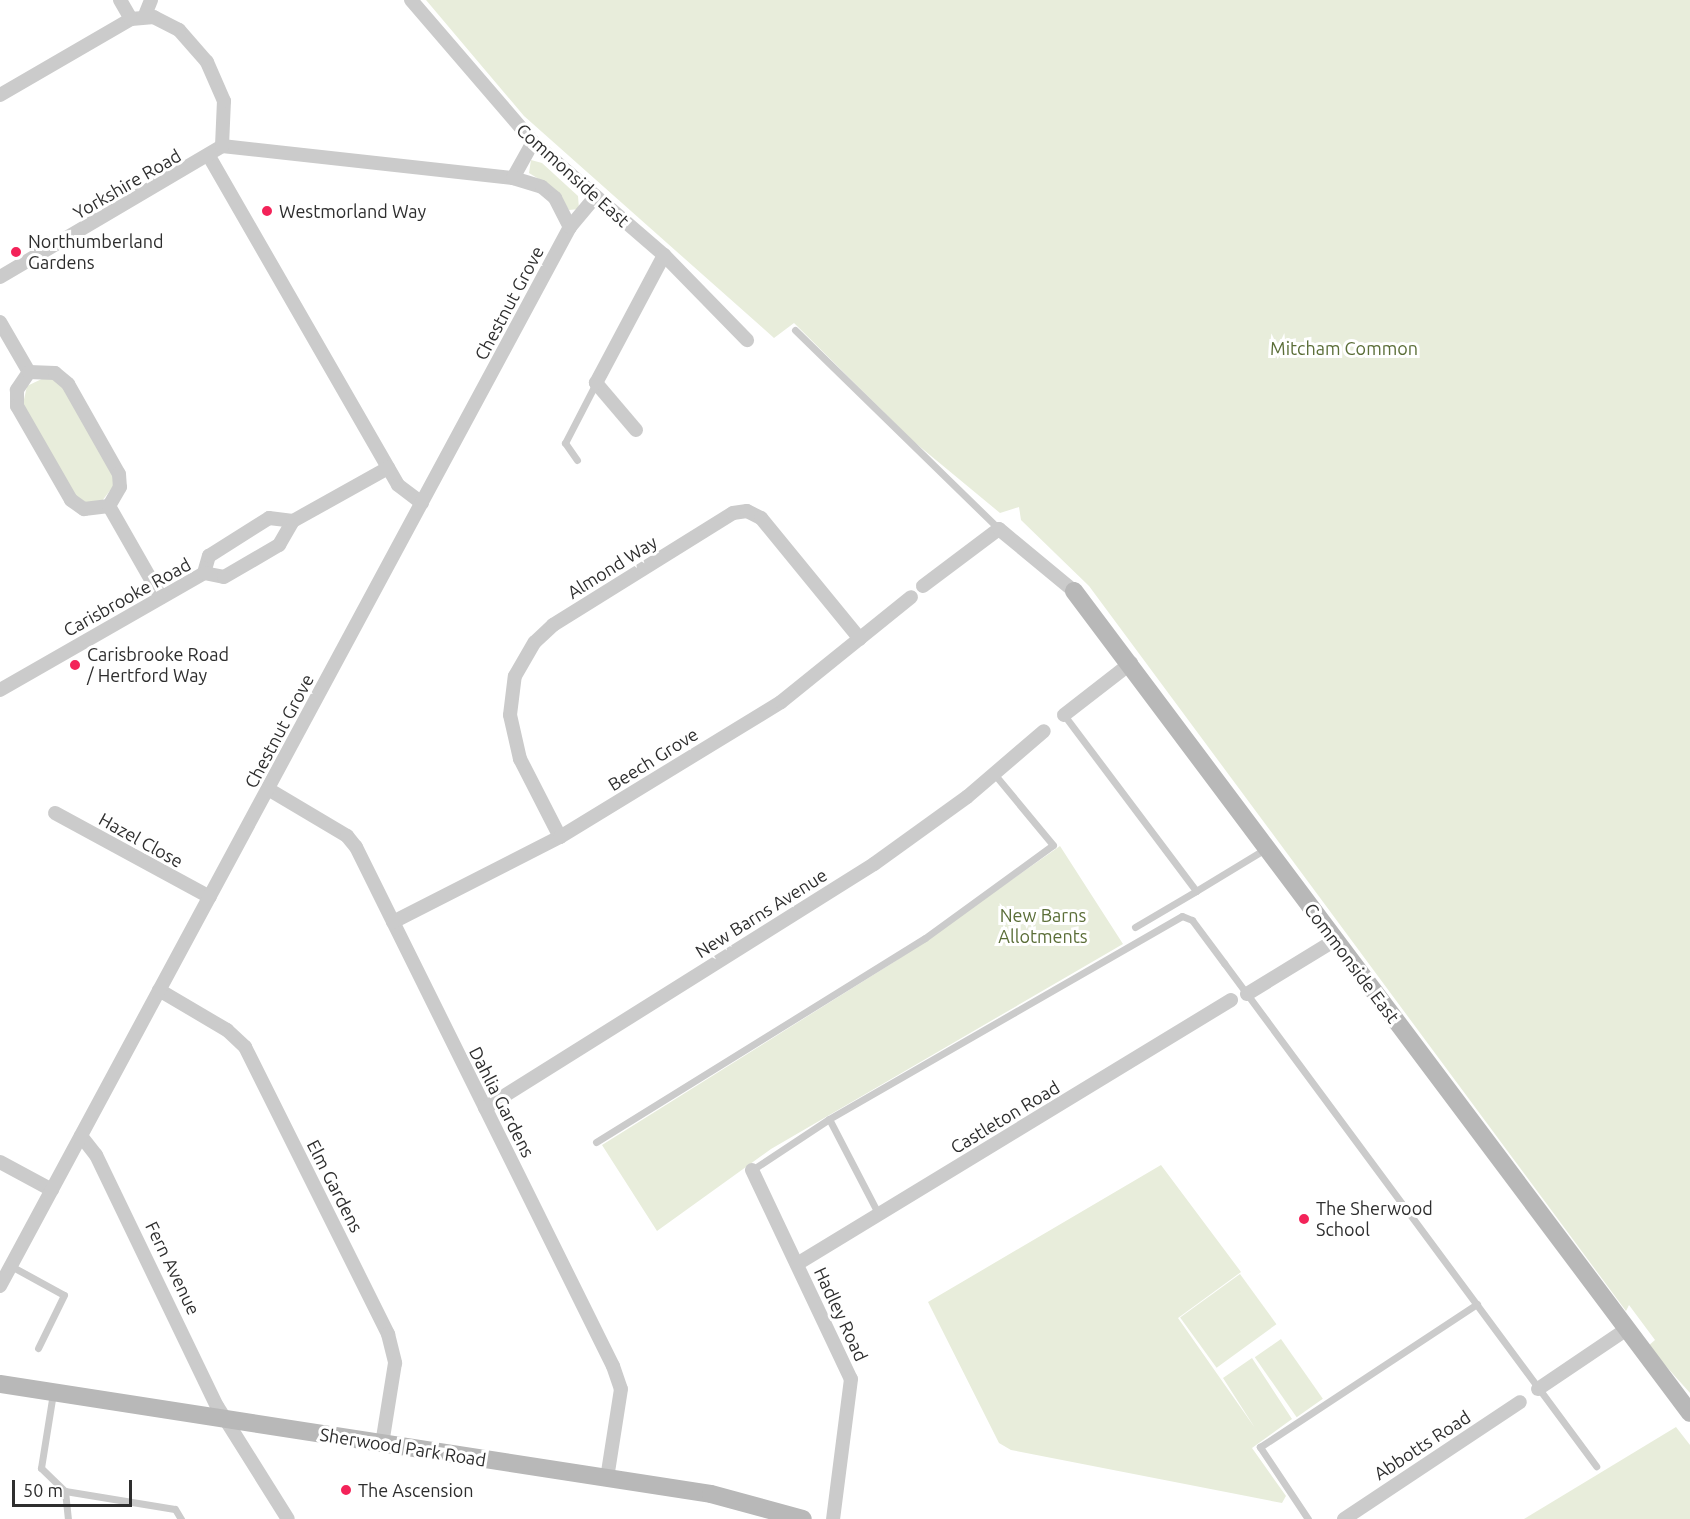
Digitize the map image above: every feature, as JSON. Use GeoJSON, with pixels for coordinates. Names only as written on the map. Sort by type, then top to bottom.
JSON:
{"type":"FeatureCollection","features":[{"type":"Feature","properties":{"kind":"street"},"geometry":{"type":"LineString","coordinates":[[120,0],[138,17],[179,30],[207,62],[224,101],[222,146],[210,158],[388,468],[403,490],[422,503]]}},
{"type":"Feature","properties":{"kind":"street"},"geometry":{"type":"LineString","coordinates":[[0,95],[138,17],[151,0]]}},
{"type":"Feature","properties":{"kind":"street","name":"Commonside East"},"geometry":{"type":"LineString","coordinates":[[411,0],[533,142],[664,255],[747,340]]}},
{"type":"Feature","properties":{"kind":"street"},"geometry":{"type":"LineString","coordinates":[[513,178],[533,142]]}},
{"type":"Feature","properties":{"kind":"street"},"geometry":{"type":"LineString","coordinates":[[222,146],[513,178],[542,187],[555,198],[570,227]]}},
{"type":"Feature","properties":{"kind":"street","name":"Yorkshire Road"},"geometry":{"type":"LineString","coordinates":[[0,277],[210,158]]}},
{"type":"Feature","properties":{"kind":"street","name":"Chestnut Grove"},"geometry":{"type":"LineString","coordinates":[[0,1286],[570,227],[595,197]]}},
{"type":"Feature","properties":{"kind":"street"},"geometry":{"type":"LineString","coordinates":[[636,430],[596,382],[664,255]]}},
{"type":"Feature","properties":{"kind":"street"},"geometry":{"type":"LineString","coordinates":[[0,322],[29,372]]}},
{"type":"Feature","properties":{"kind":"street"},"geometry":{"type":"LineString","coordinates":[[29,372],[55,373],[68,384],[119,474],[120,487],[109,506],[92,510],[71,500],[17,406],[17,390],[29,372]]}},
{"type":"Feature","properties":{"kind":"street","name":"Carisbrooke Road"},"geometry":{"type":"LineString","coordinates":[[0,690],[204,573],[224,577],[279,545],[293,521],[388,468]]}},
{"type":"Feature","properties":{"kind":"street"},"geometry":{"type":"LineString","coordinates":[[109,506],[161,597]]}},
{"type":"Feature","properties":{"kind":"street","name":"Almond Way"},"geometry":{"type":"LineString","coordinates":[[560,837],[520,759],[510,715],[521,664],[553,625],[733,513],[747,510],[761,518],[860,639]]}},
{"type":"Feature","properties":{"kind":"street"},"geometry":{"type":"LineString","coordinates":[[204,573],[208,556],[260,524],[276,516],[293,521]]}},
{"type":"Feature","properties":{"kind":"street"},"geometry":{"type":"LineString","coordinates":[[923,586],[999,529]]}},
{"type":"Feature","properties":{"kind":"street","name":"Commonside East"},"geometry":{"type":"LineString","coordinates":[[999,529],[1074,591],[1131,663],[1335,940],[1690,1413]]}},
{"type":"Feature","properties":{"kind":"street","name":"Beech Grove"},"geometry":{"type":"LineString","coordinates":[[393,922],[560,837],[790,696],[911,597]]}},
{"type":"Feature","properties":{"kind":"street"},"geometry":{"type":"LineString","coordinates":[[1064,715],[1131,663]]}},
{"type":"Feature","properties":{"kind":"street","name":"New Barns Avenue"},"geometry":{"type":"LineString","coordinates":[[485,1108],[874,864],[994,775],[1044,731]]}},
{"type":"Feature","properties":{"kind":"street","name":"Dahlia Gardens"},"geometry":{"type":"LineString","coordinates":[[268,789],[347,836],[393,922],[618,1377],[619,1409],[607,1478]]}},
{"type":"Feature","properties":{"kind":"street","name":"Hazel Close"},"geometry":{"type":"LineString","coordinates":[[55,813],[210,897]]}},
{"type":"Feature","properties":{"kind":"street"},"geometry":{"type":"LineString","coordinates":[[1247,994],[1335,940]]}},
{"type":"Feature","properties":{"kind":"street","name":"Elm Gardens"},"geometry":{"type":"LineString","coordinates":[[159,990],[227,1030],[245,1047],[388,1334],[394,1363],[382,1444]]}},
{"type":"Feature","properties":{"kind":"street","name":"Castleton Road"},"geometry":{"type":"LineString","coordinates":[[797,1264],[1231,1000]]}},
{"type":"Feature","properties":{"kind":"street","name":"Fern Avenue"},"geometry":{"type":"LineString","coordinates":[[81,1136],[96,1155],[227,1419],[288,1519]]}},
{"type":"Feature","properties":{"kind":"street"},"geometry":{"type":"LineString","coordinates":[[0,1162],[52,1190]]}},
{"type":"Feature","properties":{"kind":"street","name":"Hadley Road"},"geometry":{"type":"LineString","coordinates":[[752,1170],[853,1388],[833,1519]]}},
{"type":"Feature","properties":{"kind":"street"},"geometry":{"type":"LineString","coordinates":[[1538,1389],[1627,1329]]}},
{"type":"Feature","properties":{"kind":"street","name":"Sherwood Park Road"},"geometry":{"type":"LineString","coordinates":[[0,1384],[744,1500],[803,1519]]}},
{"type":"Feature","properties":{"kind":"street","name":"Abbotts Road"},"geometry":{"type":"LineString","coordinates":[[1344,1519],[1520,1402]]}},
{"type":"Feature","properties":{"kind":"lane"},"geometry":{"type":"LineString","coordinates":[[795,330],[999,529]]}},
{"type":"Feature","properties":{"kind":"lane"},"geometry":{"type":"LineString","coordinates":[[577,460],[565,442],[596,382]]}},
{"type":"Feature","properties":{"kind":"lane"},"geometry":{"type":"LineString","coordinates":[[1064,715],[1196,891]]}},
{"type":"Feature","properties":{"kind":"lane"},"geometry":{"type":"LineString","coordinates":[[596,1142],[925,938],[1053,845],[994,775]]}},
{"type":"Feature","properties":{"kind":"lane"},"geometry":{"type":"LineString","coordinates":[[1135,927],[1267,848]]}},
{"type":"Feature","properties":{"kind":"lane"},"geometry":{"type":"LineString","coordinates":[[752,1170],[829,1119],[1182,916],[1192,920],[1596,1466]]}},
{"type":"Feature","properties":{"kind":"lane"},"geometry":{"type":"LineString","coordinates":[[829,1119],[879,1215]]}},
{"type":"Feature","properties":{"kind":"lane"},"geometry":{"type":"LineString","coordinates":[[11,1266],[64,1295],[38,1348]]}},
{"type":"Feature","properties":{"kind":"lane"},"geometry":{"type":"LineString","coordinates":[[1308,1519],[1260,1447],[1477,1304]]}},
{"type":"Feature","properties":{"kind":"lane"},"geometry":{"type":"LineString","coordinates":[[53,1392],[41,1468],[65,1491],[175,1509],[181,1519]]}},
{"type":"Feature","properties":{"kind":"lane"},"geometry":{"type":"LineString","coordinates":[[65,1491],[68,1519]]}},
{"type":"Feature","properties":{"kind":"green space","name":"Mitcham Common"},"geometry":{"type":"Polygon","coordinates":[[[426,0],[1690,0],[1690,1393],[1648,1346],[1655,1340],[1629,1305],[1626,1311],[1089,586],[1021,520],[1019,507],[1000,513],[913,441],[794,323],[774,338],[524,116],[426,0]]]}},
{"type":"Feature","properties":{"kind":"green space"},"geometry":{"type":"Polygon","coordinates":[[[531,160],[542,163],[578,196],[579,209],[569,210],[555,189],[529,173],[531,160]]]}},
{"type":"Feature","properties":{"kind":"green space"},"geometry":{"type":"Polygon","coordinates":[[[48,376],[61,384],[111,469],[115,484],[102,501],[87,503],[76,496],[23,404],[27,386],[48,376]]]}},
{"type":"Feature","properties":{"kind":"green space","name":"New Barns Allotments"},"geometry":{"type":"Polygon","coordinates":[[[1060,846],[1123,944],[771,1149],[657,1231],[602,1145],[894,962],[1060,846]]]}},
{"type":"Feature","properties":{"kind":"green space"},"geometry":{"type":"Polygon","coordinates":[[[1161,1165],[1241,1272],[1178,1318],[1255,1428],[1223,1378],[1252,1358],[1292,1419],[1252,1448],[1286,1496],[1282,1503],[1011,1450],[999,1443],[928,1302],[1161,1165]]]}},
{"type":"Feature","properties":{"kind":"green space"},"geometry":{"type":"Polygon","coordinates":[[[1240,1274],[1276,1324],[1217,1368],[1180,1317],[1240,1274]]]}},
{"type":"Feature","properties":{"kind":"green space"},"geometry":{"type":"Polygon","coordinates":[[[1281,1339],[1323,1399],[1297,1417],[1255,1357],[1281,1339]]]}},
{"type":"Feature","properties":{"kind":"green space"},"geometry":{"type":"Polygon","coordinates":[[[1676,1427],[1690,1445],[1690,1519],[1524,1519],[1676,1427]]]}},
{"type":"Feature","properties":{"kind":"place","name":"Westmorland Way"},"geometry":{"type":"Point","coordinates":[267,211]}},
{"type":"Feature","properties":{"kind":"place","name":"Northumberland Gardens"},"geometry":{"type":"Point","coordinates":[16,252]}},
{"type":"Feature","properties":{"kind":"place","name":"Carisbrooke Road / Hertford Way"},"geometry":{"type":"Point","coordinates":[75,665]}},
{"type":"Feature","properties":{"kind":"place","name":"The Sherwood School"},"geometry":{"type":"Point","coordinates":[1304,1219]}},
{"type":"Feature","properties":{"kind":"place","name":"The Ascension"},"geometry":{"type":"Point","coordinates":[346,1490]}}]}
